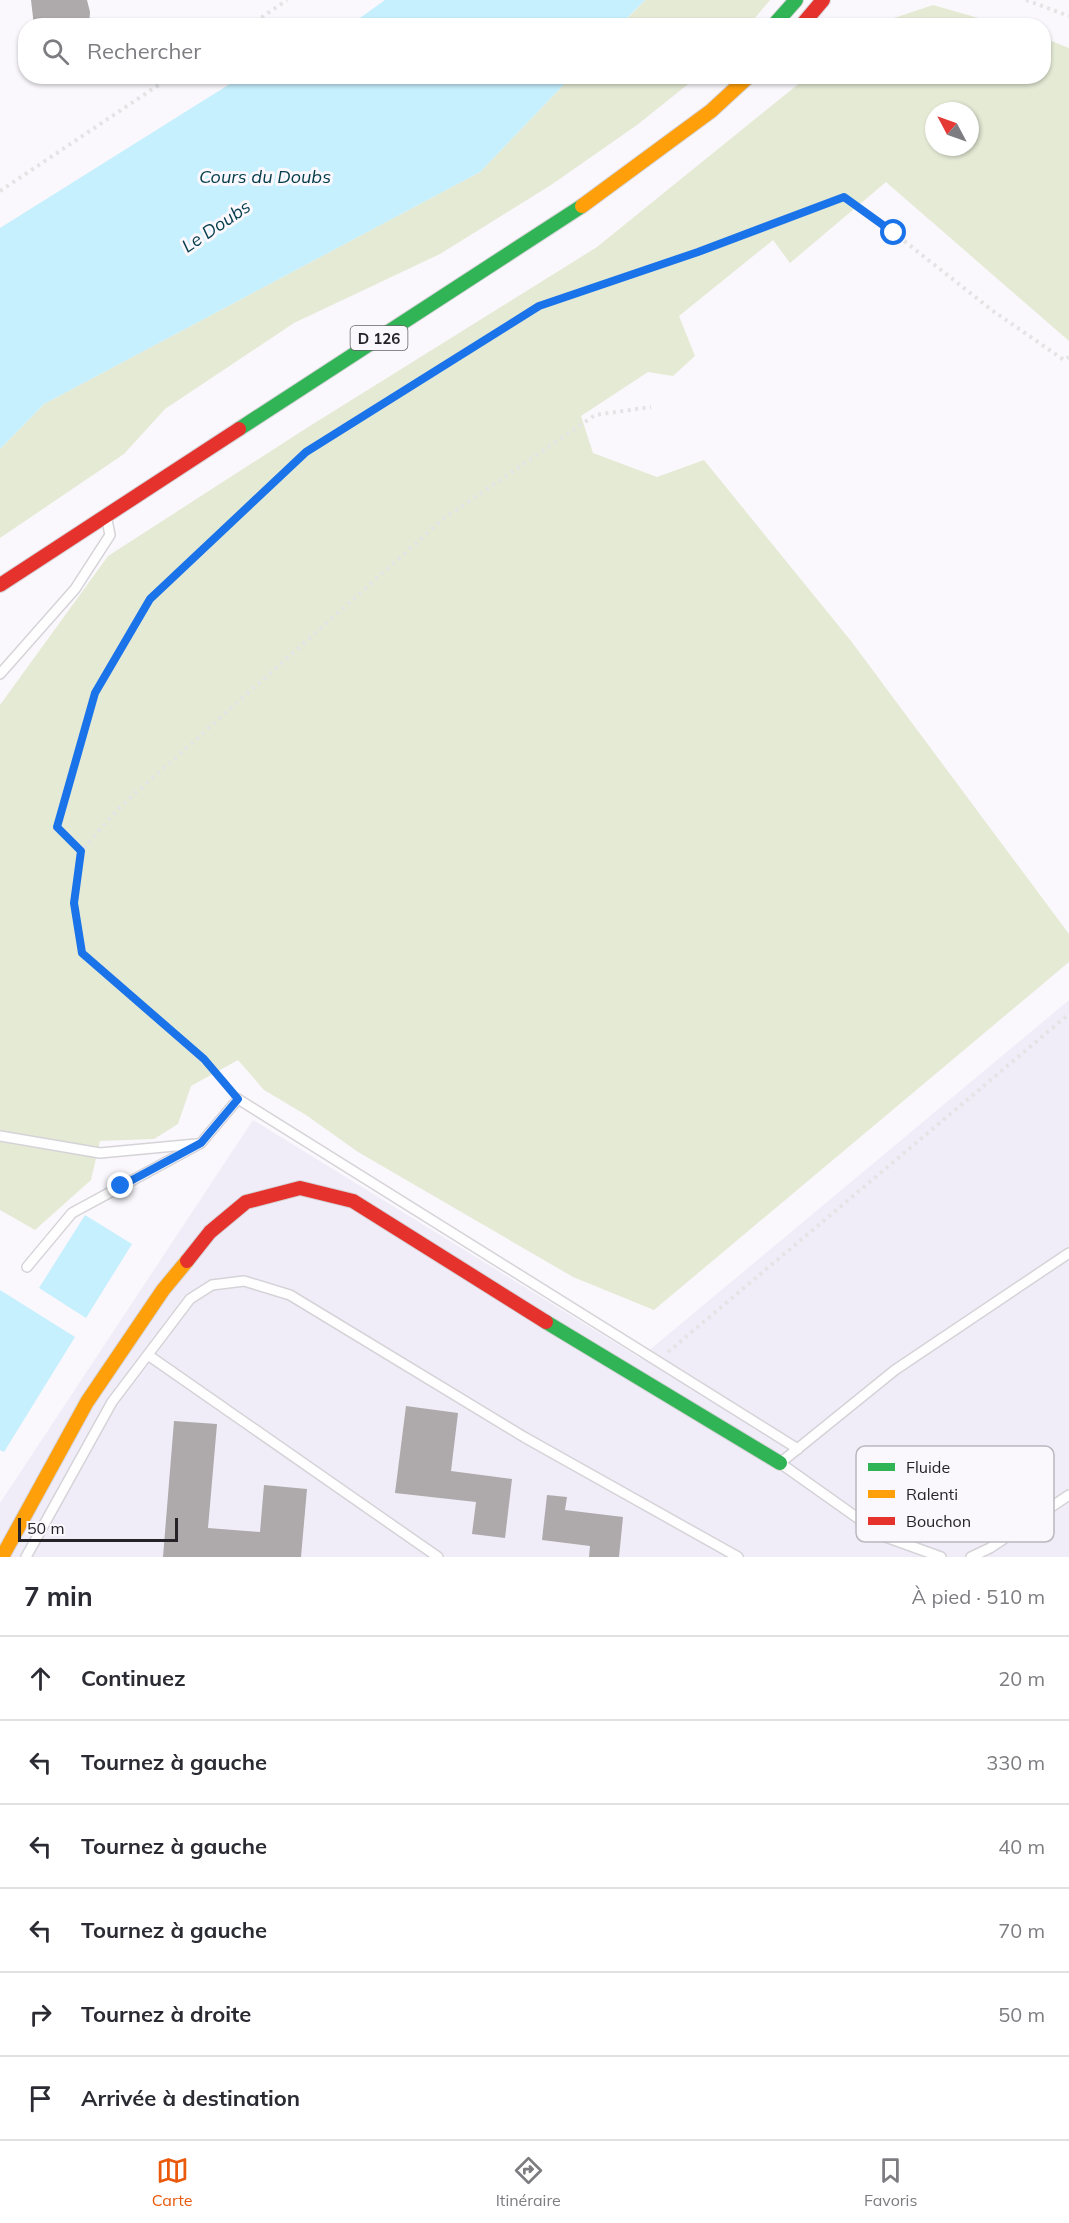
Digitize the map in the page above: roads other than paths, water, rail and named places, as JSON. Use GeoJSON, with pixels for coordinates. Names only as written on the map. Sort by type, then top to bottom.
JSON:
{"type":"FeatureCollection","features":[{"type":"Feature","properties":{"kind":"street"},"geometry":{"type":"LineString","coordinates":[[780,18],[796,0]]}},
{"type":"Feature","properties":{"kind":"street"},"geometry":{"type":"LineString","coordinates":[[808,18],[823,0]]}},
{"type":"Feature","properties":{"kind":"street","name":"D 126"},"geometry":{"type":"LineString","coordinates":[[0,585],[582,206],[711,111],[740,84]]}},
{"type":"Feature","properties":{"kind":"street"},"geometry":{"type":"LineString","coordinates":[[2,1557],[87,1402],[164,1290],[210,1232],[246,1202],[300,1188],[352,1201],[635,1377],[780,1463]]}},
{"type":"Feature","properties":{"kind":"lane"},"geometry":{"type":"LineString","coordinates":[[0,674],[75,590],[111,535],[106,515]]}},
{"type":"Feature","properties":{"kind":"lane"},"geometry":{"type":"LineString","coordinates":[[27,1267],[72,1213],[201,1143],[238,1099],[798,1449]]}},
{"type":"Feature","properties":{"kind":"lane"},"geometry":{"type":"LineString","coordinates":[[0,1136],[100,1153],[201,1143]]}},
{"type":"Feature","properties":{"kind":"lane"},"geometry":{"type":"LineString","coordinates":[[856,1517],[780,1463],[895,1370],[1069,1253]]}},
{"type":"Feature","properties":{"kind":"lane"},"geometry":{"type":"LineString","coordinates":[[26,1557],[112,1402],[190,1299],[212,1285],[244,1281],[290,1295],[524,1437],[738,1557]]}},
{"type":"Feature","properties":{"kind":"lane"},"geometry":{"type":"LineString","coordinates":[[148,1355],[438,1557]]}},
{"type":"Feature","properties":{"kind":"lane"},"geometry":{"type":"LineString","coordinates":[[1054,1505],[1069,1495]]}},
{"type":"Feature","properties":{"kind":"lane"},"geometry":{"type":"LineString","coordinates":[[899,1542],[941,1557]]}},
{"type":"Feature","properties":{"kind":"lane"},"geometry":{"type":"LineString","coordinates":[[971,1557],[999,1542]]}},
{"type":"Feature","properties":{"kind":"lane"},"geometry":{"type":"LineString","coordinates":[[910,1557],[915,1548]]}},
{"type":"Feature","properties":{"kind":"water"},"geometry":{"type":"Polygon","coordinates":[[[385,0],[645,0],[627,18],[360,18],[385,0]]]}},
{"type":"Feature","properties":{"kind":"water","name":"Cours du Doubs"},"geometry":{"type":"Polygon","coordinates":[[[230,84],[564,84],[480,172],[44,404],[0,449],[0,228],[230,84]]]}},
{"type":"Feature","properties":{"kind":"water"},"geometry":{"type":"Polygon","coordinates":[[[85,1215],[132,1244],[86,1318],[39,1288],[85,1215]]]}},
{"type":"Feature","properties":{"kind":"water"},"geometry":{"type":"Polygon","coordinates":[[[0,1290],[75,1337],[4,1452],[0,1450],[0,1290]]]}},
{"type":"Feature","properties":{"kind":"water label","name":"Le Doubs"},"geometry":{"type":"Point","coordinates":[216,226]}}]}
